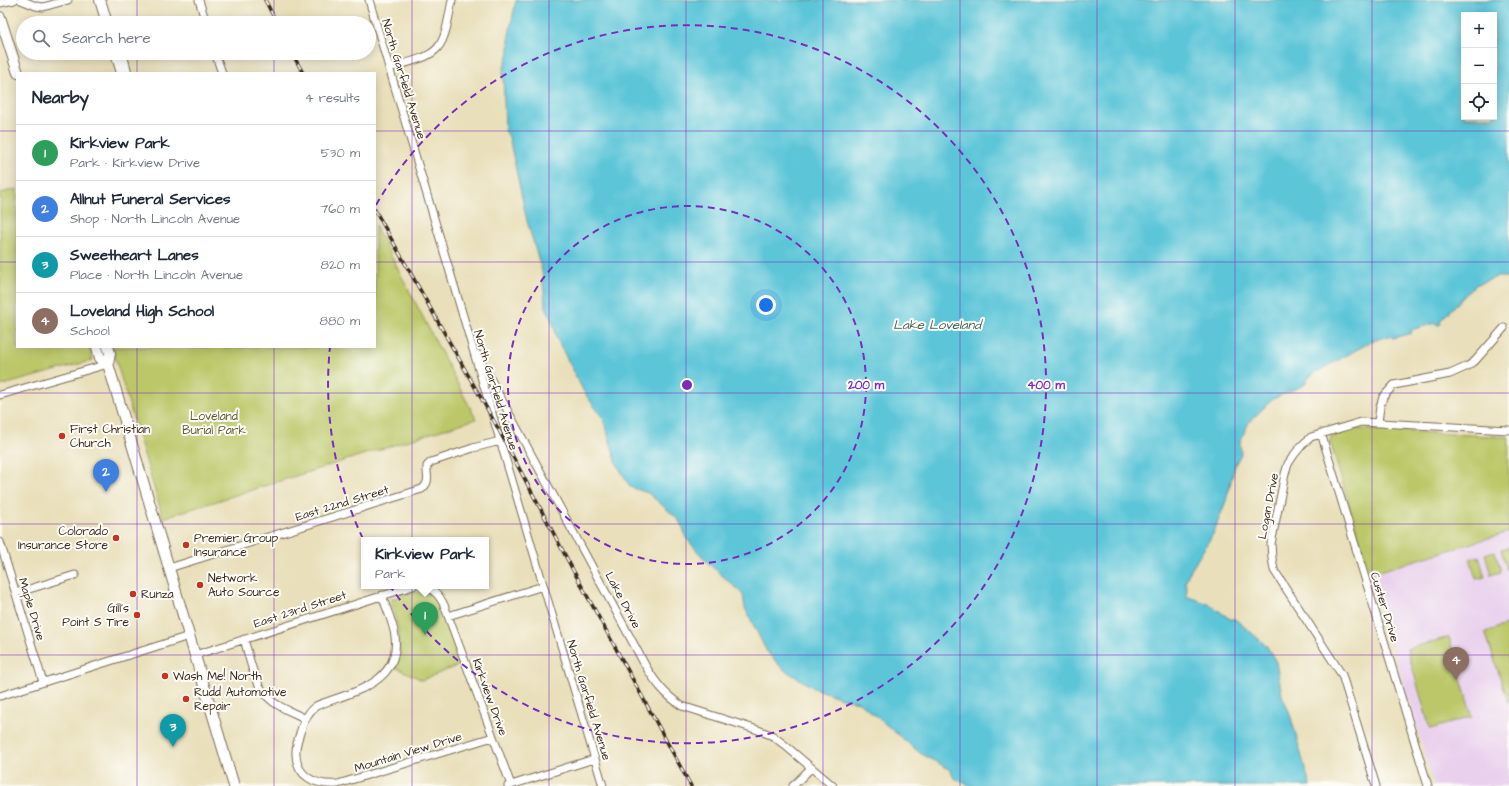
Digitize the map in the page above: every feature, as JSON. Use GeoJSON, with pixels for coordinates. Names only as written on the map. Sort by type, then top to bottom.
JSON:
{"type":"FeatureCollection","features":[{"type":"Feature","properties":{"kind":"highway"},"geometry":{"type":"LineString","coordinates":[[100,0],[105,16]]}},
{"type":"Feature","properties":{"kind":"highway"},"geometry":{"type":"LineString","coordinates":[[0,16],[18,72]]}},
{"type":"Feature","properties":{"kind":"highway"},"geometry":{"type":"LineString","coordinates":[[118,60],[122,72]]}},
{"type":"Feature","properties":{"kind":"highway"},"geometry":{"type":"LineString","coordinates":[[97,348],[100,358],[108,364]]}},
{"type":"Feature","properties":{"kind":"highway"},"geometry":{"type":"LineString","coordinates":[[108,348],[110,353],[108,364],[234,786]]}},
{"type":"Feature","properties":{"kind":"street"},"geometry":{"type":"LineString","coordinates":[[0,4],[14,0]]}},
{"type":"Feature","properties":{"kind":"street"},"geometry":{"type":"LineString","coordinates":[[21,0],[43,7],[68,0]]}},
{"type":"Feature","properties":{"kind":"street"},"geometry":{"type":"LineString","coordinates":[[199,0],[204,16]]}},
{"type":"Feature","properties":{"kind":"street","name":"North Garfield Avenue"},"geometry":{"type":"LineString","coordinates":[[369,0],[374,16]]}},
{"type":"Feature","properties":{"kind":"street"},"geometry":{"type":"LineString","coordinates":[[389,68],[428,56],[438,48],[446,36],[452,0]]}},
{"type":"Feature","properties":{"kind":"street","name":"North Garfield Avenue"},"geometry":{"type":"LineString","coordinates":[[376,24],[602,786]]}},
{"type":"Feature","properties":{"kind":"street"},"geometry":{"type":"LineString","coordinates":[[125,60],[128,72]]}},
{"type":"Feature","properties":{"kind":"street"},"geometry":{"type":"LineString","coordinates":[[217,60],[222,72]]}},
{"type":"Feature","properties":{"kind":"street"},"geometry":{"type":"LineString","coordinates":[[1378,422],[1383,397],[1394,385],[1450,374],[1468,366],[1475,361],[1504,328]]}},
{"type":"Feature","properties":{"kind":"street","name":"Lake Drive"},"geometry":{"type":"LineString","coordinates":[[471,343],[654,680],[666,694],[682,706],[773,736],[833,786]]}},
{"type":"Feature","properties":{"kind":"street"},"geometry":{"type":"LineString","coordinates":[[0,395],[108,364]]}},
{"type":"Feature","properties":{"kind":"street","name":"Logan Drive"},"geometry":{"type":"LineString","coordinates":[[1376,786],[1345,681],[1305,615],[1277,577],[1274,570],[1272,544],[1288,464],[1306,441],[1321,433],[1355,423],[1378,422],[1509,430]]}},
{"type":"Feature","properties":{"kind":"street","name":"Custer Drive"},"geometry":{"type":"LineString","coordinates":[[1321,433],[1428,786]]}},
{"type":"Feature","properties":{"kind":"street","name":"East 22nd Street"},"geometry":{"type":"LineString","coordinates":[[169,568],[422,489],[428,481],[427,466],[431,462],[472,448],[500,442]]}},
{"type":"Feature","properties":{"kind":"street","name":"Maple Drive"},"geometry":{"type":"LineString","coordinates":[[0,542],[43,682]]}},
{"type":"Feature","properties":{"kind":"street"},"geometry":{"type":"LineString","coordinates":[[16,593],[75,575]]}},
{"type":"Feature","properties":{"kind":"street"},"geometry":{"type":"LineString","coordinates":[[430,589],[440,597],[448,616],[543,586]]}},
{"type":"Feature","properties":{"kind":"street","name":"East 23rd Street"},"geometry":{"type":"LineString","coordinates":[[195,655],[402,589]]}},
{"type":"Feature","properties":{"kind":"street","name":"Mountain View Drive"},"geometry":{"type":"LineString","coordinates":[[382,595],[395,635],[393,658],[387,670],[380,678],[368,686],[316,706],[312,709],[306,719],[296,750],[298,766],[305,776],[316,783],[330,786],[350,782],[492,737]]}},
{"type":"Feature","properties":{"kind":"street","name":"Kirkview Drive"},"geometry":{"type":"LineString","coordinates":[[448,616],[510,786]]}},
{"type":"Feature","properties":{"kind":"street"},"geometry":{"type":"LineString","coordinates":[[0,696],[189,636]]}},
{"type":"Feature","properties":{"kind":"street"},"geometry":{"type":"LineString","coordinates":[[244,639],[259,686],[267,697],[278,705],[306,719]]}},
{"type":"Feature","properties":{"kind":"street"},"geometry":{"type":"LineString","coordinates":[[510,786],[594,759]]}},
{"type":"Feature","properties":{"kind":"street"},"geometry":{"type":"LineString","coordinates":[[793,786],[811,768]]}},
{"type":"Feature","properties":{"kind":"shaded area"},"geometry":{"type":"Polygon","coordinates":[[[1358,429],[1509,436],[1509,786],[1434,786],[1330,441],[1331,436],[1358,429]]]}},
{"type":"Feature","properties":{"kind":"green space"},"geometry":{"type":"Polygon","coordinates":[[[16,189],[16,348],[89,348],[93,360],[0,386],[0,193],[16,189]]]}},
{"type":"Feature","properties":{"kind":"green space","name":"Loveland Burial Park"},"geometry":{"type":"Polygon","coordinates":[[[376,227],[476,419],[163,518],[112,348],[376,348],[376,227]]]}},
{"type":"Feature","properties":{"kind":"green space"},"geometry":{"type":"Polygon","coordinates":[[[1358,429],[1509,437],[1509,532],[1370,574],[1330,441],[1331,436],[1358,429]]]}},
{"type":"Feature","properties":{"kind":"green space"},"geometry":{"type":"Polygon","coordinates":[[[1509,547],[1509,569],[1507,570],[1501,549],[1509,547]]]}},
{"type":"Feature","properties":{"kind":"green space"},"geometry":{"type":"Polygon","coordinates":[[[1495,551],[1501,572],[1491,575],[1485,554],[1495,551]]]}},
{"type":"Feature","properties":{"kind":"green space"},"geometry":{"type":"Polygon","coordinates":[[[1479,556],[1485,577],[1476,579],[1470,559],[1479,556]]]}},
{"type":"Feature","properties":{"kind":"green space"},"geometry":{"type":"Polygon","coordinates":[[[414,592],[427,593],[434,597],[438,602],[462,664],[422,680],[395,667],[398,659],[399,635],[390,603],[391,599],[414,592]]]}},
{"type":"Feature","properties":{"kind":"green space"},"geometry":{"type":"Polygon","coordinates":[[[1509,624],[1509,704],[1485,632],[1509,624]]]}},
{"type":"Feature","properties":{"kind":"green space"},"geometry":{"type":"Polygon","coordinates":[[[1449,637],[1472,717],[1430,729],[1407,649],[1449,637]]]}},
{"type":"Feature","properties":{"kind":"water","name":"Lake Loveland"},"geometry":{"type":"Polygon","coordinates":[[[516,0],[1509,0],[1509,277],[1497,277],[1475,285],[1440,321],[1441,324],[1438,325],[1435,323],[1411,330],[1412,333],[1393,338],[1390,336],[1374,340],[1310,376],[1304,385],[1273,399],[1249,422],[1240,442],[1241,454],[1235,465],[1226,501],[1213,534],[1185,582],[1187,588],[1186,596],[1211,605],[1230,619],[1235,619],[1266,645],[1276,662],[1282,695],[1290,714],[1310,786],[970,786],[954,778],[949,769],[920,753],[859,702],[844,699],[814,688],[783,669],[767,652],[745,608],[743,595],[708,563],[686,538],[678,519],[648,493],[630,487],[617,464],[603,418],[585,394],[557,339],[554,326],[545,304],[542,271],[527,221],[509,137],[505,130],[503,71],[509,52],[509,35],[516,0]]]}},
{"type":"Feature","properties":{"kind":"railway"},"geometry":{"type":"LineString","coordinates":[[265,0],[273,16]]}},
{"type":"Feature","properties":{"kind":"railway"},"geometry":{"type":"LineString","coordinates":[[296,60],[302,72]]}},
{"type":"Feature","properties":{"kind":"railway"},"geometry":{"type":"LineString","coordinates":[[376,212],[494,421],[573,570],[691,786]]}},
{"type":"Feature","properties":{"kind":"place","name":"First Christian Church"},"geometry":{"type":"Point","coordinates":[62,436]}},
{"type":"Feature","properties":{"kind":"place","name":"Allnut Funeral Services"},"geometry":{"type":"Point","coordinates":[106,492]}},
{"type":"Feature","properties":{"kind":"place","name":"Colorado Insurance Store"},"geometry":{"type":"Point","coordinates":[116,538]}},
{"type":"Feature","properties":{"kind":"place","name":"Premier Group Insurance"},"geometry":{"type":"Point","coordinates":[186,545]}},
{"type":"Feature","properties":{"kind":"place","name":"Network Auto Source"},"geometry":{"type":"Point","coordinates":[200,585]}},
{"type":"Feature","properties":{"kind":"place","name":"Runza"},"geometry":{"type":"Point","coordinates":[133,594]}},
{"type":"Feature","properties":{"kind":"place","name":"Gill's Point S Tire"},"geometry":{"type":"Point","coordinates":[137,615]}},
{"type":"Feature","properties":{"kind":"place","name":"Kirkview Park"},"geometry":{"type":"Point","coordinates":[425,635]}},
{"type":"Feature","properties":{"kind":"place","name":"Wash Me! North"},"geometry":{"type":"Point","coordinates":[165,676]}},
{"type":"Feature","properties":{"kind":"place","name":"Loveland High School"},"geometry":{"type":"Point","coordinates":[1456,680]}},
{"type":"Feature","properties":{"kind":"place","name":"Rudd Automotive Repair"},"geometry":{"type":"Point","coordinates":[186,699]}},
{"type":"Feature","properties":{"kind":"place","name":"Sweetheart Lanes"},"geometry":{"type":"Point","coordinates":[173,747]}}]}
